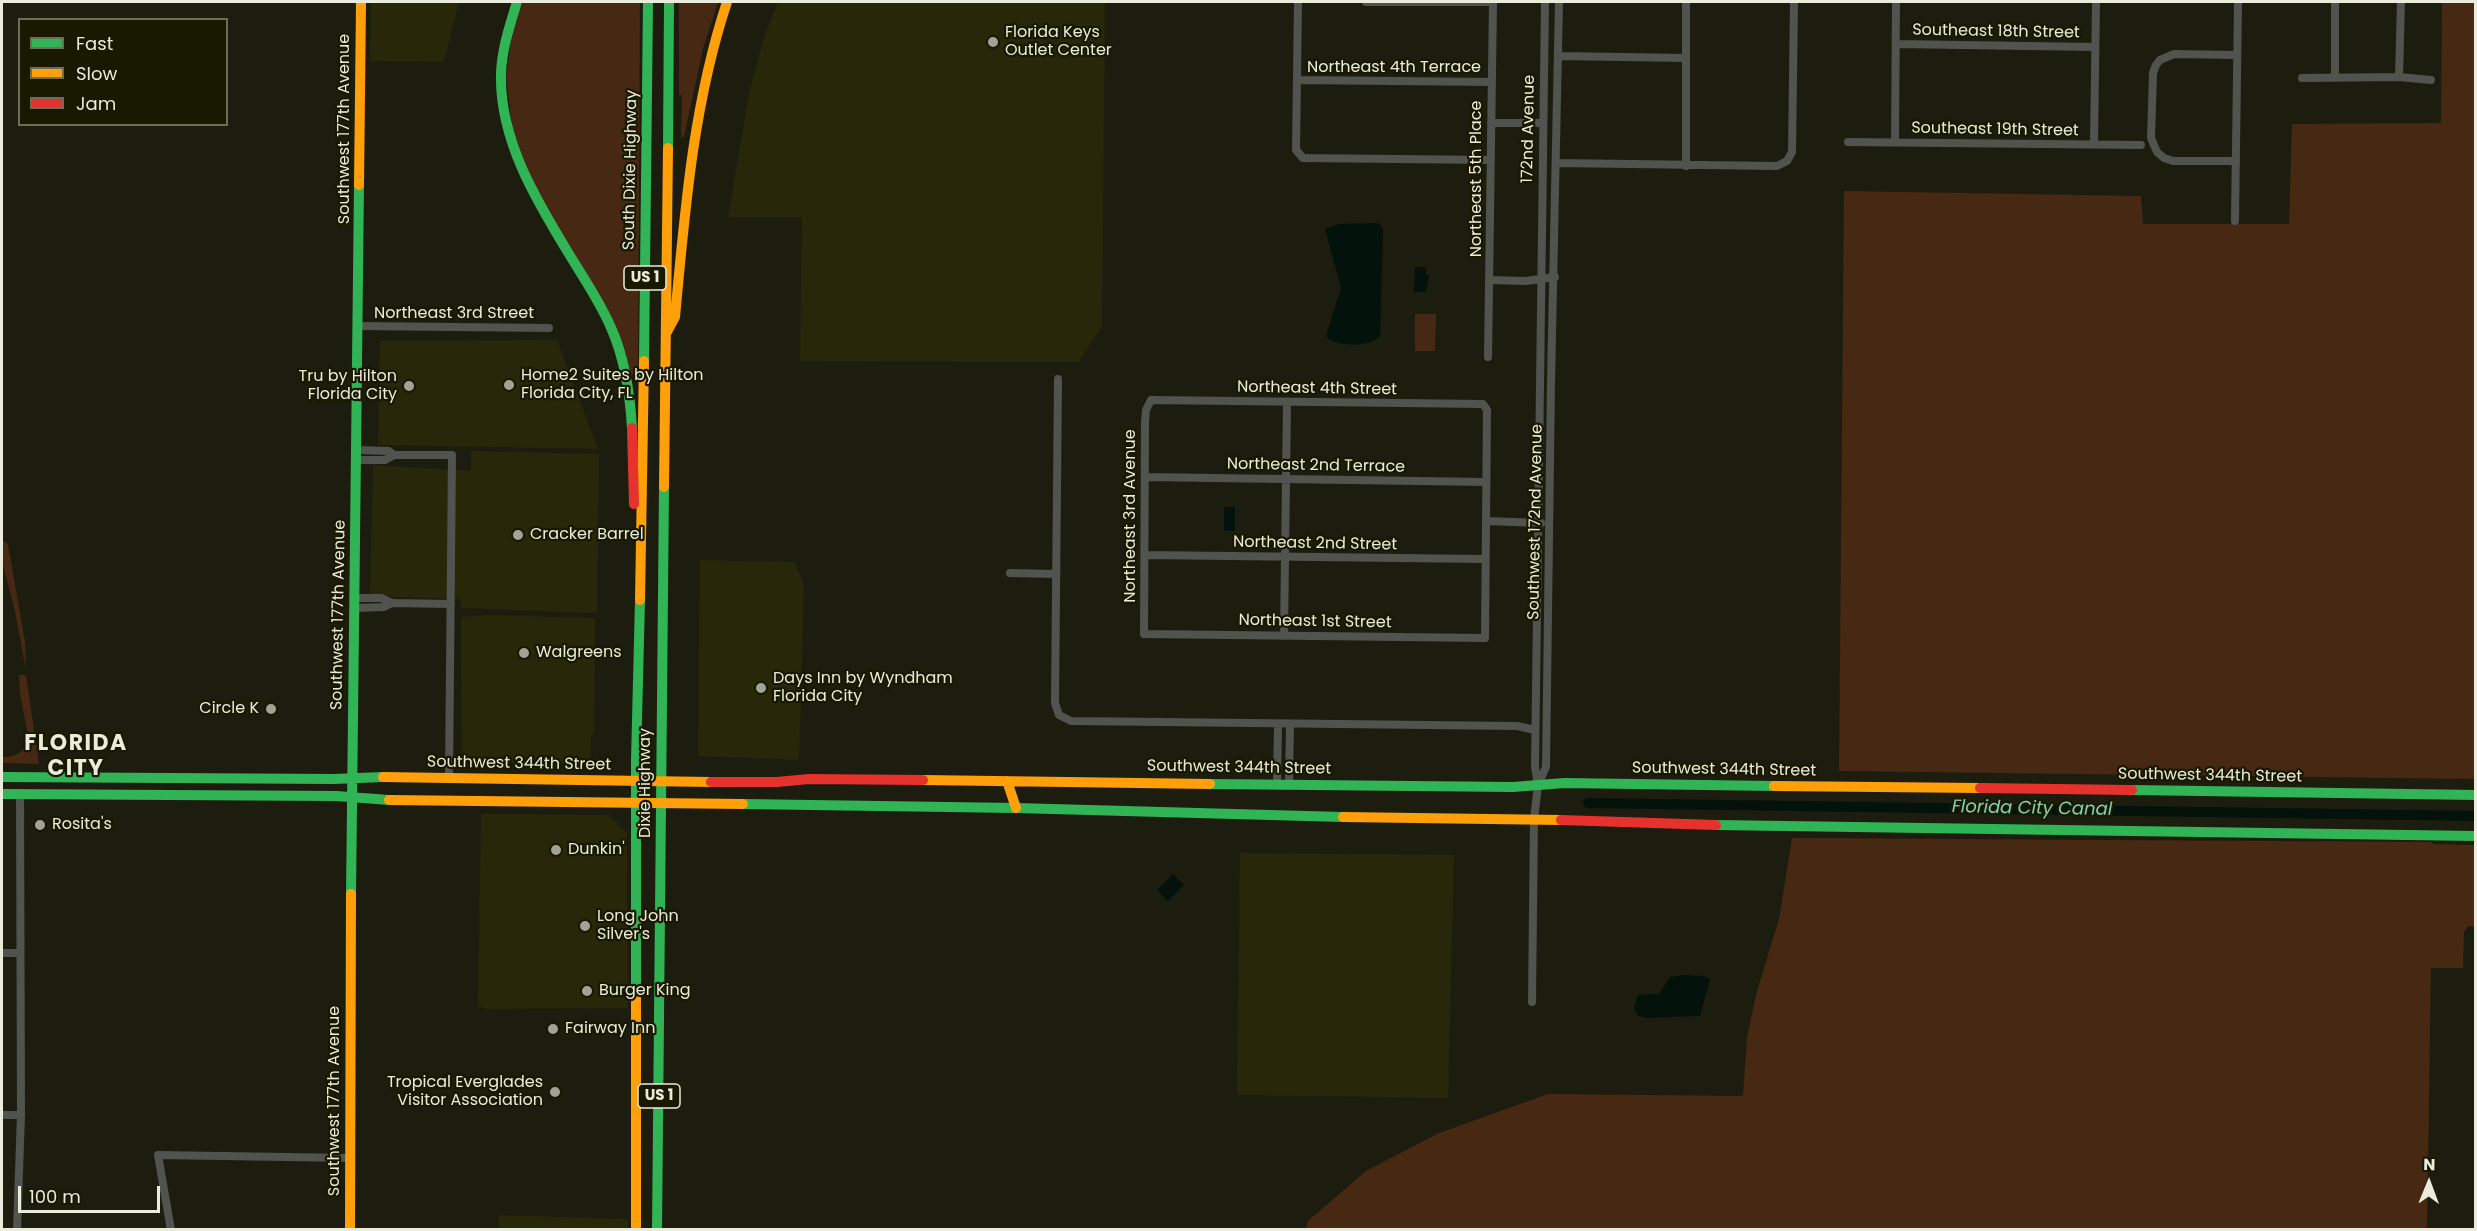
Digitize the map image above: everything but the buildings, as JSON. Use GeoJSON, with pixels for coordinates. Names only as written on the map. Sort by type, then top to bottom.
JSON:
{"type":"FeatureCollection","features":[{"type":"Feature","properties":{"kind":"main road","name":"Southwest 177th Avenue"},"geometry":{"type":"LineString","coordinates":[[351,1230],[351,778],[356,603],[361,2]]}},
{"type":"Feature","properties":{"kind":"main road"},"geometry":{"type":"LineString","coordinates":[[517,2],[507,32],[501,63],[504,116],[515,154],[527,183],[600,305],[619,349],[630,395],[634,527],[641,554]]}},
{"type":"Feature","properties":{"kind":"main road","name":"South Dixie Highway"},"geometry":{"type":"LineString","coordinates":[[641,554],[648,2]]}},
{"type":"Feature","properties":{"kind":"main road","name":"US 1"},"geometry":{"type":"LineString","coordinates":[[665,337],[669,2]]}},
{"type":"Feature","properties":{"kind":"main road"},"geometry":{"type":"LineString","coordinates":[[665,337],[675,317],[687,196],[699,109],[710,57],[727,2]]}},
{"type":"Feature","properties":{"kind":"main road","name":"Dixie Highway"},"geometry":{"type":"LineString","coordinates":[[657,1230],[663,803],[665,337]]}},
{"type":"Feature","properties":{"kind":"main road","name":"Dixie Highway"},"geometry":{"type":"LineString","coordinates":[[636,1230],[636,781],[641,554]]}},
{"type":"Feature","properties":{"kind":"main road","name":"Southwest 344th Street"},"geometry":{"type":"LineString","coordinates":[[2,777],[449,778],[662,782],[777,782],[809,779],[1538,786],[1564,783],[2475,795]]}},
{"type":"Feature","properties":{"kind":"main road"},"geometry":{"type":"LineString","coordinates":[[1007,781],[1016,808]]}},
{"type":"Feature","properties":{"kind":"main road"},"geometry":{"type":"LineString","coordinates":[[1016,808],[1023,781]]}},
{"type":"Feature","properties":{"kind":"main road"},"geometry":{"type":"LineString","coordinates":[[2,794],[351,797],[1016,808],[1534,819],[1639,824],[2475,836]]}},
{"type":"Feature","properties":{"kind":"street"},"geometry":{"type":"LineString","coordinates":[[1298,2],[1296,150],[1303,158],[1491,160]]}},
{"type":"Feature","properties":{"kind":"street"},"geometry":{"type":"LineString","coordinates":[[1366,2],[1493,2]]}},
{"type":"Feature","properties":{"kind":"street","name":"Northeast 5th Place"},"geometry":{"type":"LineString","coordinates":[[1488,357],[1490,82],[1493,2]]}},
{"type":"Feature","properties":{"kind":"street","name":"172nd Avenue"},"geometry":{"type":"LineString","coordinates":[[1541,258],[1545,2]]}},
{"type":"Feature","properties":{"kind":"street","name":"172nd Avenue"},"geometry":{"type":"LineString","coordinates":[[1555,257],[1559,2]]}},
{"type":"Feature","properties":{"kind":"street"},"geometry":{"type":"LineString","coordinates":[[1686,2],[1686,166]]}},
{"type":"Feature","properties":{"kind":"street"},"geometry":{"type":"LineString","coordinates":[[1557,164],[1777,166],[1787,161],[1792,152],[1794,2]]}},
{"type":"Feature","properties":{"kind":"street"},"geometry":{"type":"LineString","coordinates":[[1895,142],[1896,2]]}},
{"type":"Feature","properties":{"kind":"street"},"geometry":{"type":"LineString","coordinates":[[2094,144],[2096,2]]}},
{"type":"Feature","properties":{"kind":"street"},"geometry":{"type":"LineString","coordinates":[[2235,221],[2238,2]]}},
{"type":"Feature","properties":{"kind":"street"},"geometry":{"type":"LineString","coordinates":[[2335,2],[2335,78]]}},
{"type":"Feature","properties":{"kind":"street"},"geometry":{"type":"LineString","coordinates":[[2399,76],[2400,2]]}},
{"type":"Feature","properties":{"kind":"street","name":"Southeast 18th Street"},"geometry":{"type":"LineString","coordinates":[[1896,44],[2095,47]]}},
{"type":"Feature","properties":{"kind":"street"},"geometry":{"type":"LineString","coordinates":[[2236,161],[2174,161],[2164,158],[2157,152],[2151,138],[2152,73],[2160,60],[2174,54],[2237,55]]}},
{"type":"Feature","properties":{"kind":"street"},"geometry":{"type":"LineString","coordinates":[[1558,56],[1686,58]]}},
{"type":"Feature","properties":{"kind":"street"},"geometry":{"type":"LineString","coordinates":[[2302,78],[2399,76],[2431,80]]}},
{"type":"Feature","properties":{"kind":"street","name":"Northeast 4th Terrace"},"geometry":{"type":"LineString","coordinates":[[1297,80],[1490,82]]}},
{"type":"Feature","properties":{"kind":"street"},"geometry":{"type":"LineString","coordinates":[[1491,123],[1543,123]]}},
{"type":"Feature","properties":{"kind":"street","name":"Southeast 19th Street"},"geometry":{"type":"LineString","coordinates":[[1848,142],[2141,145]]}},
{"type":"Feature","properties":{"kind":"street","name":"Southwest 172nd Avenue"},"geometry":{"type":"LineString","coordinates":[[1538,786],[1546,767],[1555,257]]}},
{"type":"Feature","properties":{"kind":"street","name":"Southwest 172nd Avenue"},"geometry":{"type":"LineString","coordinates":[[1532,1002],[1534,819],[1538,786],[1535,767],[1535,730],[1541,258]]}},
{"type":"Feature","properties":{"kind":"street"},"geometry":{"type":"LineString","coordinates":[[1490,280],[1555,277]]}},
{"type":"Feature","properties":{"kind":"street","name":"Northeast 3rd Street"},"geometry":{"type":"LineString","coordinates":[[359,326],[549,328]]}},
{"type":"Feature","properties":{"kind":"street"},"geometry":{"type":"LineString","coordinates":[[1058,379],[1055,703],[1056,710],[1065,719],[1071,721],[1518,726],[1535,730]]}},
{"type":"Feature","properties":{"kind":"street","name":"Northeast 4th Street"},"geometry":{"type":"LineString","coordinates":[[1151,400],[1483,404],[1487,410],[1486,482]]}},
{"type":"Feature","properties":{"kind":"street","name":"Northeast 3rd Avenue"},"geometry":{"type":"LineString","coordinates":[[1144,634],[1145,422],[1146,410],[1151,400]]}},
{"type":"Feature","properties":{"kind":"street"},"geometry":{"type":"LineString","coordinates":[[1284,636],[1287,402]]}},
{"type":"Feature","properties":{"kind":"street"},"geometry":{"type":"LineString","coordinates":[[357,455],[389,451],[394,455],[452,455],[449,778]]}},
{"type":"Feature","properties":{"kind":"street","name":"Northeast 2nd Terrace"},"geometry":{"type":"LineString","coordinates":[[1145,477],[1486,482]]}},
{"type":"Feature","properties":{"kind":"street"},"geometry":{"type":"LineString","coordinates":[[1485,559],[1486,482]]}},
{"type":"Feature","properties":{"kind":"street"},"geometry":{"type":"LineString","coordinates":[[1486,521],[1549,523]]}},
{"type":"Feature","properties":{"kind":"street","name":"Northeast 2nd Street"},"geometry":{"type":"LineString","coordinates":[[1145,555],[1485,559]]}},
{"type":"Feature","properties":{"kind":"street","name":"Northeast 1st Street"},"geometry":{"type":"LineString","coordinates":[[1144,634],[1485,638],[1485,559]]}},
{"type":"Feature","properties":{"kind":"street"},"geometry":{"type":"LineString","coordinates":[[1010,573],[1056,574]]}},
{"type":"Feature","properties":{"kind":"street"},"geometry":{"type":"LineString","coordinates":[[356,603],[381,598],[392,603],[451,604]]}},
{"type":"Feature","properties":{"kind":"street"},"geometry":{"type":"LineString","coordinates":[[1278,724],[1283,784]]}},
{"type":"Feature","properties":{"kind":"street"},"geometry":{"type":"LineString","coordinates":[[1283,784],[1290,724]]}},
{"type":"Feature","properties":{"kind":"street"},"geometry":{"type":"LineString","coordinates":[[17,1230],[21,1115],[20,794]]}},
{"type":"Feature","properties":{"kind":"street"},"geometry":{"type":"LineString","coordinates":[[2,953],[20,953]]}},
{"type":"Feature","properties":{"kind":"street"},"geometry":{"type":"LineString","coordinates":[[2,1115],[21,1115]]}},
{"type":"Feature","properties":{"kind":"street"},"geometry":{"type":"LineString","coordinates":[[171,1230],[158,1155],[351,1158]]}},
{"type":"Feature","properties":{"kind":"shaded area"},"geometry":{"type":"Polygon","coordinates":[[[371,2],[459,2],[444,62],[370,61],[371,2]]]}},
{"type":"Feature","properties":{"kind":"shaded area"},"geometry":{"type":"Polygon","coordinates":[[[524,2],[640,2],[638,375],[631,375],[538,193],[513,135],[506,76],[513,25],[524,2]]]}},
{"type":"Feature","properties":{"kind":"shaded area"},"geometry":{"type":"Polygon","coordinates":[[[679,2],[718,2],[703,49],[684,137],[681,137],[682,95],[679,95],[679,2]]]}},
{"type":"Feature","properties":{"kind":"shaded area"},"geometry":{"type":"Polygon","coordinates":[[[778,2],[1105,2],[1102,326],[1079,362],[800,361],[802,217],[728,217],[749,93],[765,34],[778,2]]]}},
{"type":"Feature","properties":{"kind":"shaded area"},"geometry":{"type":"Polygon","coordinates":[[[2442,2],[2475,2],[2475,779],[1839,771],[1844,191],[2141,196],[2143,224],[2289,224],[2292,124],[2441,123],[2442,2]]]}},
{"type":"Feature","properties":{"kind":"shaded area"},"geometry":{"type":"Polygon","coordinates":[[[1375,223],[1383,229],[1380,336],[1376,340],[1362,344],[1332,341],[1327,338],[1327,333],[1341,288],[1325,229],[1340,224],[1375,223]]]}},
{"type":"Feature","properties":{"kind":"shaded area"},"geometry":{"type":"Polygon","coordinates":[[[1415,267],[1426,267],[1426,275],[1429,275],[1426,292],[1414,292],[1415,267]]]}},
{"type":"Feature","properties":{"kind":"shaded area"},"geometry":{"type":"Polygon","coordinates":[[[1415,314],[1436,314],[1435,351],[1415,351],[1415,314]]]}},
{"type":"Feature","properties":{"kind":"shaded area"},"geometry":{"type":"Polygon","coordinates":[[[557,340],[598,449],[378,445],[380,341],[557,340]]]}},
{"type":"Feature","properties":{"kind":"shaded area"},"geometry":{"type":"Polygon","coordinates":[[[471,451],[599,454],[597,613],[461,608],[460,599],[370,596],[373,465],[471,471],[471,451]]]}},
{"type":"Feature","properties":{"kind":"shaded area"},"geometry":{"type":"Polygon","coordinates":[[[1224,507],[1235,507],[1235,531],[1224,531],[1224,507]]]}},
{"type":"Feature","properties":{"kind":"shaded area"},"geometry":{"type":"Polygon","coordinates":[[[2,540],[8,544],[25,642],[26,670],[15,611],[2,561],[2,540]]]}},
{"type":"Feature","properties":{"kind":"shaded area"},"geometry":{"type":"Polygon","coordinates":[[[700,560],[795,562],[804,586],[799,760],[698,756],[700,560]]]}},
{"type":"Feature","properties":{"kind":"shaded area"},"geometry":{"type":"Polygon","coordinates":[[[488,615],[595,618],[594,735],[591,735],[590,765],[462,761],[461,617],[488,615]]]}},
{"type":"Feature","properties":{"kind":"shaded area"},"geometry":{"type":"Polygon","coordinates":[[[19,675],[26,675],[39,764],[2,763],[2,757],[18,753],[29,740],[20,694],[19,675]]]}},
{"type":"Feature","properties":{"kind":"shaded area"},"geometry":{"type":"Polygon","coordinates":[[[481,814],[609,815],[627,833],[628,1008],[485,1009],[478,1006],[481,814]]]}},
{"type":"Feature","properties":{"kind":"shaded area"},"geometry":{"type":"Polygon","coordinates":[[[1792,838],[2432,842],[2433,844],[2475,845],[2475,927],[2468,926],[2464,932],[2463,968],[2431,968],[2427,1229],[1306,1229],[1308,1221],[1366,1171],[1439,1133],[1548,1094],[1743,1096],[1747,1037],[1757,991],[1779,919],[1792,838]]]}},
{"type":"Feature","properties":{"kind":"shaded area"},"geometry":{"type":"Polygon","coordinates":[[[1240,853],[1454,855],[1448,1098],[1237,1095],[1240,853]]]}},
{"type":"Feature","properties":{"kind":"shaded area"},"geometry":{"type":"Polygon","coordinates":[[[1173,874],[1184,885],[1168,901],[1157,890],[1173,874]]]}},
{"type":"Feature","properties":{"kind":"shaded area"},"geometry":{"type":"Polygon","coordinates":[[[1703,976],[1710,979],[1700,1016],[1645,1018],[1637,1015],[1634,1007],[1638,995],[1659,994],[1670,977],[1703,976]]]}},
{"type":"Feature","properties":{"kind":"shaded area"},"geometry":{"type":"Polygon","coordinates":[[[498,1215],[628,1219],[628,1229],[499,1229],[498,1215]]]}},
{"type":"Feature","properties":{"kind":"waterway","name":"Florida City Canal"},"geometry":{"type":"LineString","coordinates":[[1588,803],[2476,816]]}},
{"type":"Feature","properties":{"kind":"traffic: fast"},"geometry":{"type":"LineString","coordinates":[[517,2],[507,37],[501,73],[506,122],[532,190],[608,320],[626,378],[632,428]]}},
{"type":"Feature","properties":{"kind":"traffic: fast"},"geometry":{"type":"LineString","coordinates":[[644,361],[648,2]]}},
{"type":"Feature","properties":{"kind":"traffic: fast"},"geometry":{"type":"LineString","coordinates":[[668,148],[669,2]]}},
{"type":"Feature","properties":{"kind":"traffic: fast"},"geometry":{"type":"LineString","coordinates":[[351,894],[359,185]]}},
{"type":"Feature","properties":{"kind":"traffic: fast"},"geometry":{"type":"LineString","coordinates":[[657,1230],[664,487]]}},
{"type":"Feature","properties":{"kind":"traffic: fast"},"geometry":{"type":"LineString","coordinates":[[636,994],[636,760],[640,600]]}},
{"type":"Feature","properties":{"kind":"traffic: fast"},"geometry":{"type":"LineString","coordinates":[[2,777],[334,779],[383,777]]}},
{"type":"Feature","properties":{"kind":"traffic: fast"},"geometry":{"type":"LineString","coordinates":[[1210,784],[1513,787],[1564,783],[1774,786]]}},
{"type":"Feature","properties":{"kind":"traffic: fast"},"geometry":{"type":"LineString","coordinates":[[2132,790],[2476,795]]}},
{"type":"Feature","properties":{"kind":"traffic: fast"},"geometry":{"type":"LineString","coordinates":[[2,794],[336,796],[389,800]]}},
{"type":"Feature","properties":{"kind":"traffic: fast"},"geometry":{"type":"LineString","coordinates":[[743,804],[1016,808],[1343,817]]}},
{"type":"Feature","properties":{"kind":"traffic: fast"},"geometry":{"type":"LineString","coordinates":[[1716,825],[2476,836]]}},
{"type":"Feature","properties":{"kind":"traffic: slow"},"geometry":{"type":"LineString","coordinates":[[359,185],[361,2]]}},
{"type":"Feature","properties":{"kind":"traffic: slow"},"geometry":{"type":"LineString","coordinates":[[667,332],[675,317],[687,197],[698,119],[715,41],[727,2]]}},
{"type":"Feature","properties":{"kind":"traffic: slow"},"geometry":{"type":"LineString","coordinates":[[664,487],[668,148]]}},
{"type":"Feature","properties":{"kind":"traffic: slow"},"geometry":{"type":"LineString","coordinates":[[640,600],[644,361]]}},
{"type":"Feature","properties":{"kind":"traffic: slow"},"geometry":{"type":"LineString","coordinates":[[383,777],[711,782]]}},
{"type":"Feature","properties":{"kind":"traffic: slow"},"geometry":{"type":"LineString","coordinates":[[923,780],[1210,784]]}},
{"type":"Feature","properties":{"kind":"traffic: slow"},"geometry":{"type":"LineString","coordinates":[[1007,781],[1016,808]]}},
{"type":"Feature","properties":{"kind":"traffic: slow"},"geometry":{"type":"LineString","coordinates":[[1774,786],[1980,788]]}},
{"type":"Feature","properties":{"kind":"traffic: slow"},"geometry":{"type":"LineString","coordinates":[[389,800],[743,804]]}},
{"type":"Feature","properties":{"kind":"traffic: slow"},"geometry":{"type":"LineString","coordinates":[[1343,817],[1561,820]]}},
{"type":"Feature","properties":{"kind":"traffic: slow"},"geometry":{"type":"LineString","coordinates":[[350,1230],[351,894]]}},
{"type":"Feature","properties":{"kind":"traffic: slow"},"geometry":{"type":"LineString","coordinates":[[636,994],[636,1230]]}},
{"type":"Feature","properties":{"kind":"traffic: jam"},"geometry":{"type":"LineString","coordinates":[[632,428],[634,504]]}},
{"type":"Feature","properties":{"kind":"traffic: jam"},"geometry":{"type":"LineString","coordinates":[[711,782],[777,782],[809,779],[923,780]]}},
{"type":"Feature","properties":{"kind":"traffic: jam"},"geometry":{"type":"LineString","coordinates":[[1980,788],[2132,790]]}},
{"type":"Feature","properties":{"kind":"traffic: jam"},"geometry":{"type":"LineString","coordinates":[[1561,820],[1716,825]]}},
{"type":"Feature","properties":{"kind":"place","name":"Florida Keys Outlet Center"},"geometry":{"type":"Point","coordinates":[993,42]}},
{"type":"Feature","properties":{"kind":"place","name":"Home2 Suites by Hilton Florida City, FL"},"geometry":{"type":"Point","coordinates":[509,385]}},
{"type":"Feature","properties":{"kind":"place","name":"Tru by Hilton Florida City"},"geometry":{"type":"Point","coordinates":[409,386]}},
{"type":"Feature","properties":{"kind":"place","name":"Cracker Barrel"},"geometry":{"type":"Point","coordinates":[518,535]}},
{"type":"Feature","properties":{"kind":"place","name":"Walgreens"},"geometry":{"type":"Point","coordinates":[524,653]}},
{"type":"Feature","properties":{"kind":"place","name":"Days Inn by Wyndham Florida City"},"geometry":{"type":"Point","coordinates":[761,688]}},
{"type":"Feature","properties":{"kind":"place","name":"Circle K"},"geometry":{"type":"Point","coordinates":[271,709]}},
{"type":"Feature","properties":{"kind":"place","name":"Rosita's"},"geometry":{"type":"Point","coordinates":[40,825]}},
{"type":"Feature","properties":{"kind":"place","name":"Dunkin'"},"geometry":{"type":"Point","coordinates":[556,850]}},
{"type":"Feature","properties":{"kind":"place","name":"Long John Silver's"},"geometry":{"type":"Point","coordinates":[585,926]}},
{"type":"Feature","properties":{"kind":"place","name":"Burger King"},"geometry":{"type":"Point","coordinates":[587,991]}},
{"type":"Feature","properties":{"kind":"place","name":"Fairway Inn"},"geometry":{"type":"Point","coordinates":[553,1029]}},
{"type":"Feature","properties":{"kind":"place","name":"Tropical Everglades Visitor Association"},"geometry":{"type":"Point","coordinates":[555,1092]}},
{"type":"Feature","properties":{"kind":"district","name":"FLORIDA CITY"},"geometry":{"type":"Point","coordinates":[76,756]}}]}
